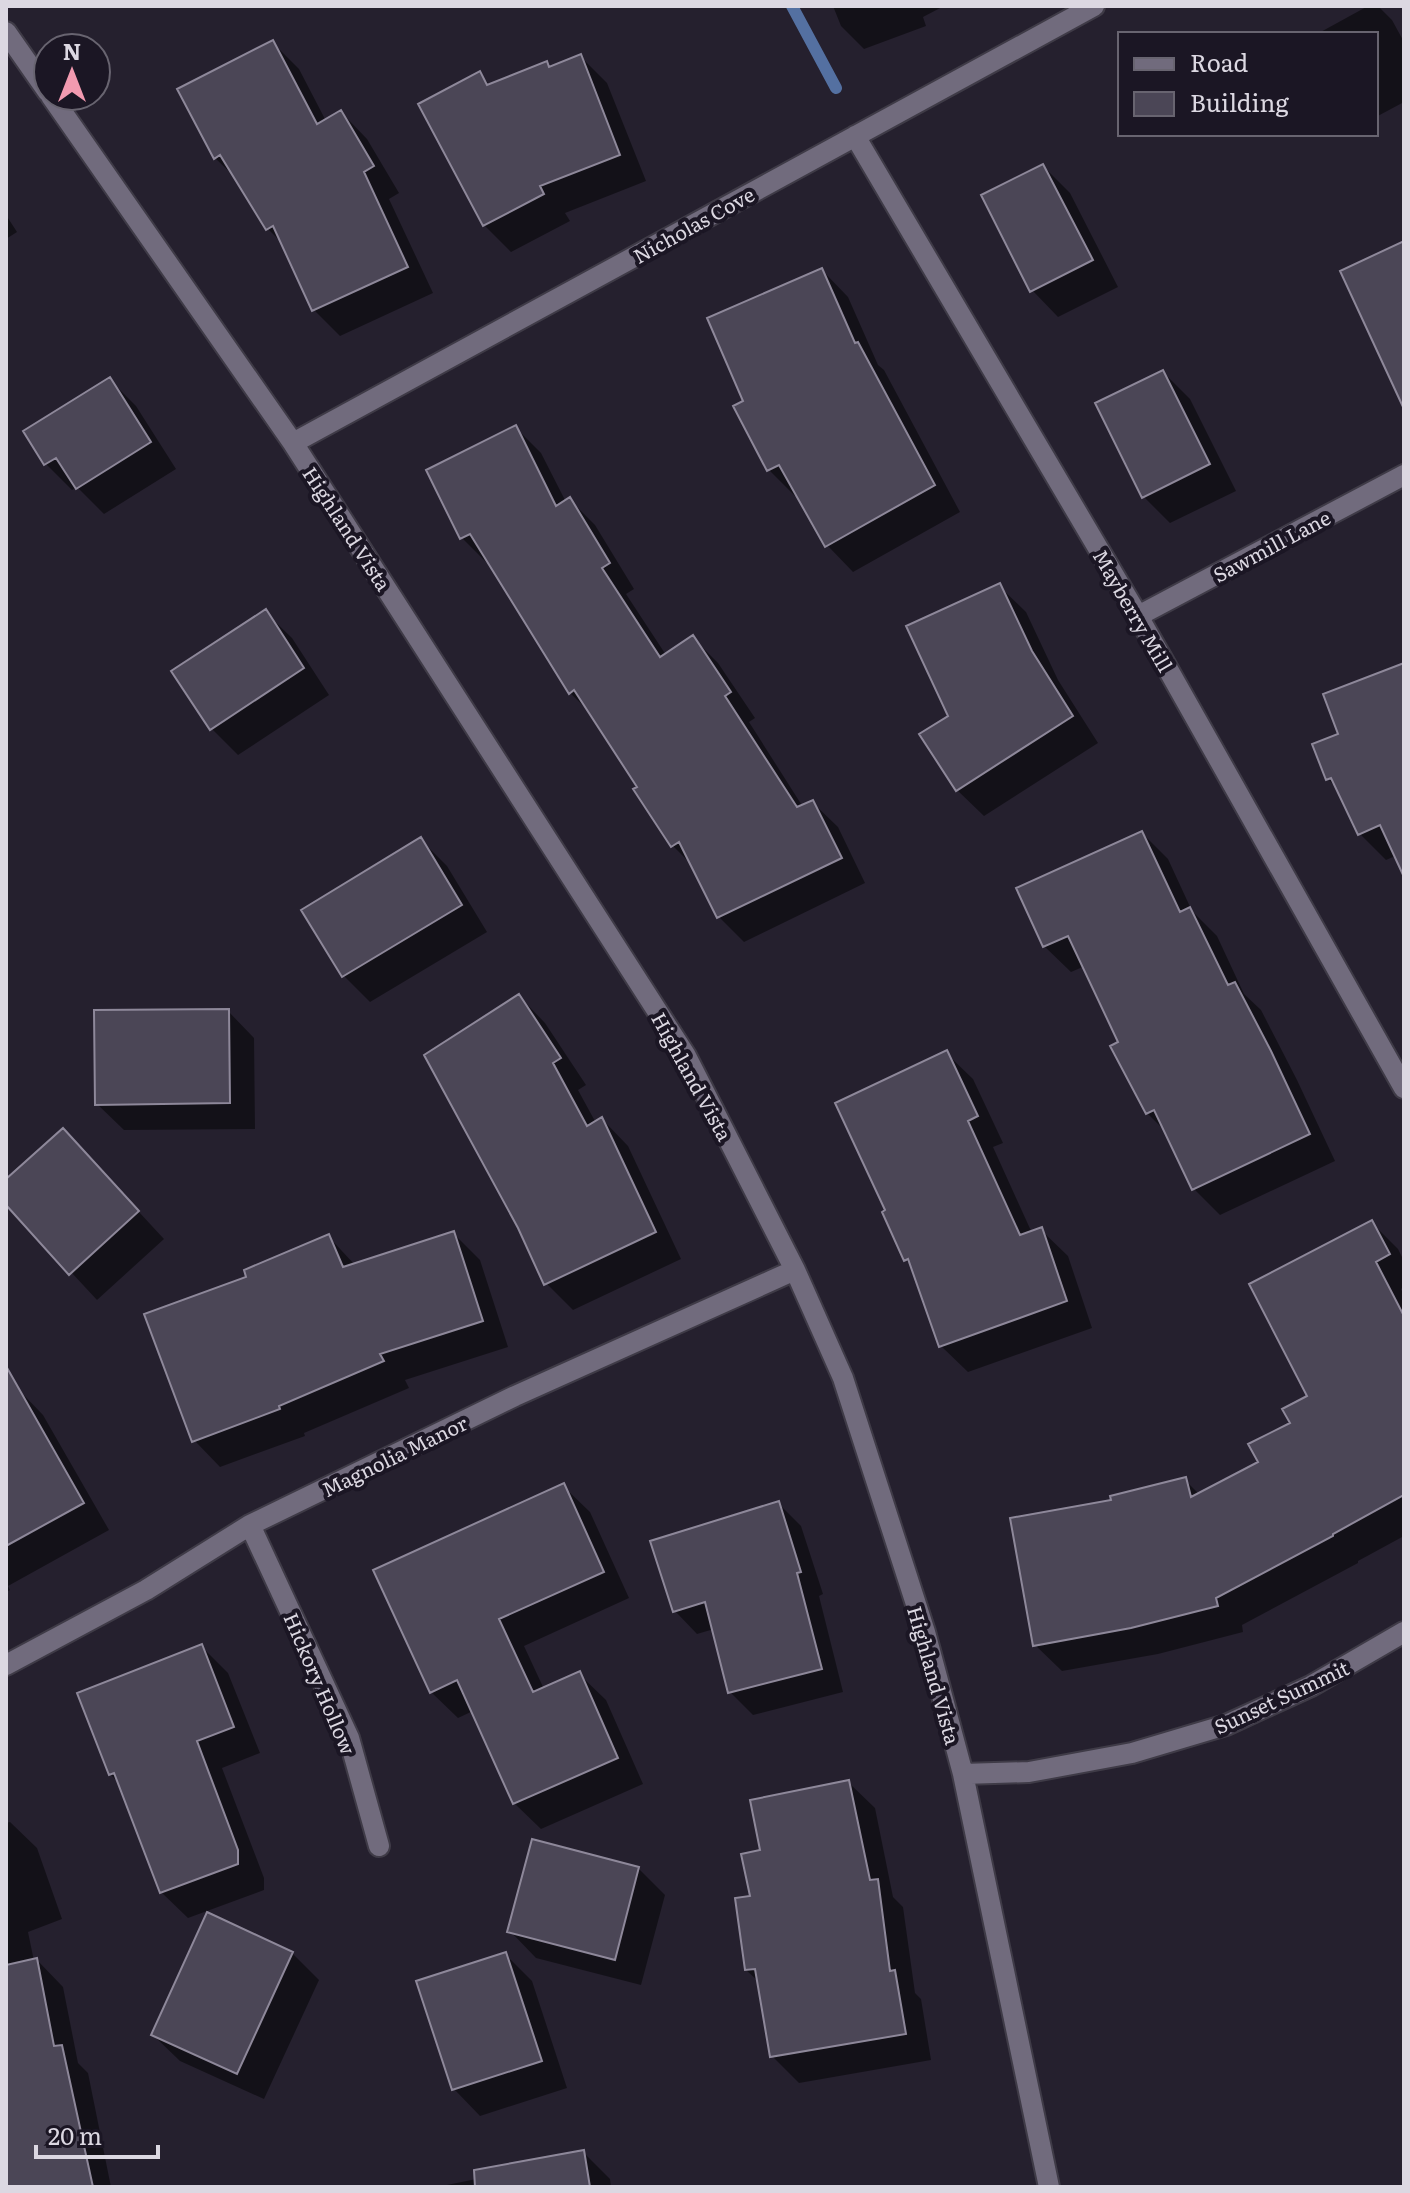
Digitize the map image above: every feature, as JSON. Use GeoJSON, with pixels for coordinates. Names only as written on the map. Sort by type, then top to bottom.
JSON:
{"type":"FeatureCollection","features":[{"type":"Feature","properties":{"kind":"street","name":"Nicholas Cove"},"geometry":{"type":"LineString","coordinates":[[293,443],[1094,6]]}},
{"type":"Feature","properties":{"kind":"street","name":"Highland Vista"},"geometry":{"type":"LineString","coordinates":[[6,32],[32,69]]}},
{"type":"Feature","properties":{"kind":"street","name":"Highland Vista"},"geometry":{"type":"LineString","coordinates":[[62,112],[293,443],[686,1056],[795,1270],[843,1378],[925,1632],[963,1774],[1049,2187]]}},
{"type":"Feature","properties":{"kind":"street","name":"Mayberry Mill"},"geometry":{"type":"LineString","coordinates":[[855,136],[1138,616],[1404,1088]]}},
{"type":"Feature","properties":{"kind":"street","name":"Sawmill Lane"},"geometry":{"type":"LineString","coordinates":[[1138,616],[1404,475]]}},
{"type":"Feature","properties":{"kind":"street","name":"Magnolia Manor"},"geometry":{"type":"LineString","coordinates":[[6,1665],[146,1590],[250,1525],[515,1396],[795,1270]]}},
{"type":"Feature","properties":{"kind":"street","name":"Hickory Hollow"},"geometry":{"type":"LineString","coordinates":[[250,1525],[349,1738],[379,1846]]}},
{"type":"Feature","properties":{"kind":"street","name":"Sunset Summit"},"geometry":{"type":"LineString","coordinates":[[963,1774],[1029,1772],[1118,1756],[1226,1725],[1311,1686],[1404,1632]]}},
{"type":"Feature","properties":{"kind":"building"},"geometry":{"type":"Polygon","coordinates":[[[273,40],[317,124],[341,110],[374,166],[364,172],[408,267],[312,311],[273,226],[266,230],[220,155],[214,159],[177,89],[273,40]]]}},
{"type":"Feature","properties":{"kind":"building"},"geometry":{"type":"Polygon","coordinates":[[[581,54],[620,155],[540,186],[544,194],[483,226],[418,104],[480,71],[487,85],[547,61],[549,67],[581,54]]]}},
{"type":"Feature","properties":{"kind":"building"},"geometry":{"type":"Polygon","coordinates":[[[1043,164],[1093,260],[1030,292],[981,195],[1043,164]]]}},
{"type":"Feature","properties":{"kind":"building"},"geometry":{"type":"Polygon","coordinates":[[[1404,241],[1404,409],[1340,271],[1404,241]]]}},
{"type":"Feature","properties":{"kind":"building"},"geometry":{"type":"Polygon","coordinates":[[[822,268],[855,343],[858,342],[935,485],[825,547],[779,465],[767,471],[733,406],[743,401],[707,318],[822,268]]]}},
{"type":"Feature","properties":{"kind":"building"},"geometry":{"type":"Polygon","coordinates":[[[1163,370],[1210,464],[1142,498],[1095,403],[1163,370]]]}},
{"type":"Feature","properties":{"kind":"building"},"geometry":{"type":"Polygon","coordinates":[[[110,377],[151,442],[76,489],[56,458],[44,465],[23,431],[110,377]]]}},
{"type":"Feature","properties":{"kind":"building"},"geometry":{"type":"Polygon","coordinates":[[[516,425],[556,506],[570,497],[610,563],[602,568],[660,657],[693,635],[731,692],[725,696],[797,807],[813,800],[842,858],[717,918],[679,842],[671,847],[633,789],[637,787],[574,690],[569,694],[470,534],[460,539],[426,470],[516,425]]]}},
{"type":"Feature","properties":{"kind":"building"},"geometry":{"type":"Polygon","coordinates":[[[1000,583],[1032,651],[1073,716],[956,791],[919,734],[948,716],[906,626],[1000,583]]]}},
{"type":"Feature","properties":{"kind":"building"},"geometry":{"type":"Polygon","coordinates":[[[266,609],[304,668],[210,730],[171,671],[266,609]]]}},
{"type":"Feature","properties":{"kind":"building"},"geometry":{"type":"Polygon","coordinates":[[[1404,663],[1404,877],[1380,825],[1358,835],[1331,778],[1326,780],[1312,744],[1338,734],[1323,694],[1404,663]]]}},
{"type":"Feature","properties":{"kind":"building"},"geometry":{"type":"Polygon","coordinates":[[[1142,831],[1180,912],[1190,907],[1228,985],[1235,982],[1310,1134],[1192,1190],[1154,1110],[1146,1114],[1110,1046],[1118,1042],[1068,936],[1043,947],[1016,888],[1142,831]]]}},
{"type":"Feature","properties":{"kind":"building"},"geometry":{"type":"Polygon","coordinates":[[[421,837],[462,905],[342,977],[301,910],[421,837]]]}},
{"type":"Feature","properties":{"kind":"building"},"geometry":{"type":"Polygon","coordinates":[[[519,994],[561,1058],[553,1063],[587,1126],[602,1117],[656,1232],[544,1285],[518,1228],[424,1055],[519,994]]]}},
{"type":"Feature","properties":{"kind":"building"},"geometry":{"type":"Polygon","coordinates":[[[229,1009],[230,1103],[95,1105],[94,1010],[229,1009]]]}},
{"type":"Feature","properties":{"kind":"building"},"geometry":{"type":"Polygon","coordinates":[[[947,1050],[978,1116],[968,1121],[1020,1235],[1042,1227],[1067,1301],[939,1347],[908,1259],[904,1261],[882,1212],[885,1210],[835,1103],[947,1050]]]}},
{"type":"Feature","properties":{"kind":"building"},"geometry":{"type":"Polygon","coordinates":[[[63,1128],[139,1211],[69,1275],[6,1205],[6,1179],[63,1128]]]}},
{"type":"Feature","properties":{"kind":"building"},"geometry":{"type":"Polygon","coordinates":[[[1372,1220],[1390,1254],[1376,1262],[1404,1316],[1404,1495],[1216,1598],[1218,1606],[1131,1628],[1033,1646],[1010,1518],[1111,1500],[1110,1496],[1186,1477],[1191,1497],[1258,1462],[1248,1444],[1290,1423],[1282,1409],[1307,1396],[1249,1284],[1372,1220]]]}},
{"type":"Feature","properties":{"kind":"building"},"geometry":{"type":"Polygon","coordinates":[[[454,1231],[483,1321],[380,1354],[384,1361],[279,1406],[280,1409],[192,1442],[144,1314],[246,1277],[244,1270],[329,1234],[343,1267],[454,1231]]]}},
{"type":"Feature","properties":{"kind":"building"},"geometry":{"type":"Polygon","coordinates":[[[6,1366],[84,1503],[6,1546],[6,1366]]]}},
{"type":"Feature","properties":{"kind":"building"},"geometry":{"type":"Polygon","coordinates":[[[564,1483],[604,1572],[499,1619],[533,1692],[580,1671],[618,1758],[513,1804],[457,1680],[430,1693],[373,1570],[564,1483]]]}},
{"type":"Feature","properties":{"kind":"building"},"geometry":{"type":"Polygon","coordinates":[[[779,1501],[801,1572],[797,1573],[822,1669],[728,1693],[705,1602],[673,1612],[650,1541],[779,1501]]]}},
{"type":"Feature","properties":{"kind":"building"},"geometry":{"type":"Polygon","coordinates":[[[202,1644],[234,1727],[197,1741],[238,1850],[238,1864],[160,1893],[114,1773],[109,1775],[77,1693],[202,1644]]]}},
{"type":"Feature","properties":{"kind":"building"},"geometry":{"type":"Polygon","coordinates":[[[849,1780],[870,1880],[878,1879],[890,1971],[895,1970],[906,2034],[770,2057],[755,1969],[745,1970],[735,1898],[750,1896],[741,1854],[760,1850],[750,1800],[849,1780]]]}},
{"type":"Feature","properties":{"kind":"building"},"geometry":{"type":"Polygon","coordinates":[[[532,1839],[639,1867],[615,1960],[507,1932],[532,1839]]]}},
{"type":"Feature","properties":{"kind":"building"},"geometry":{"type":"Polygon","coordinates":[[[207,1912],[293,1952],[237,2074],[151,2035],[207,1912]]]}},
{"type":"Feature","properties":{"kind":"building"},"geometry":{"type":"Polygon","coordinates":[[[506,1952],[542,2061],[452,2090],[416,1981],[506,1952]]]}},
{"type":"Feature","properties":{"kind":"building"},"geometry":{"type":"Polygon","coordinates":[[[37,1958],[54,2046],[62,2045],[93,2187],[6,2187],[6,1965],[37,1958]]]}},
{"type":"Feature","properties":{"kind":"building"},"geometry":{"type":"Polygon","coordinates":[[[584,2150],[590,2187],[475,2187],[474,2170],[584,2150]]]}},
{"type":"Feature","properties":{"kind":"waterway"},"geometry":{"type":"LineString","coordinates":[[792,6],[836,88]]}}]}
